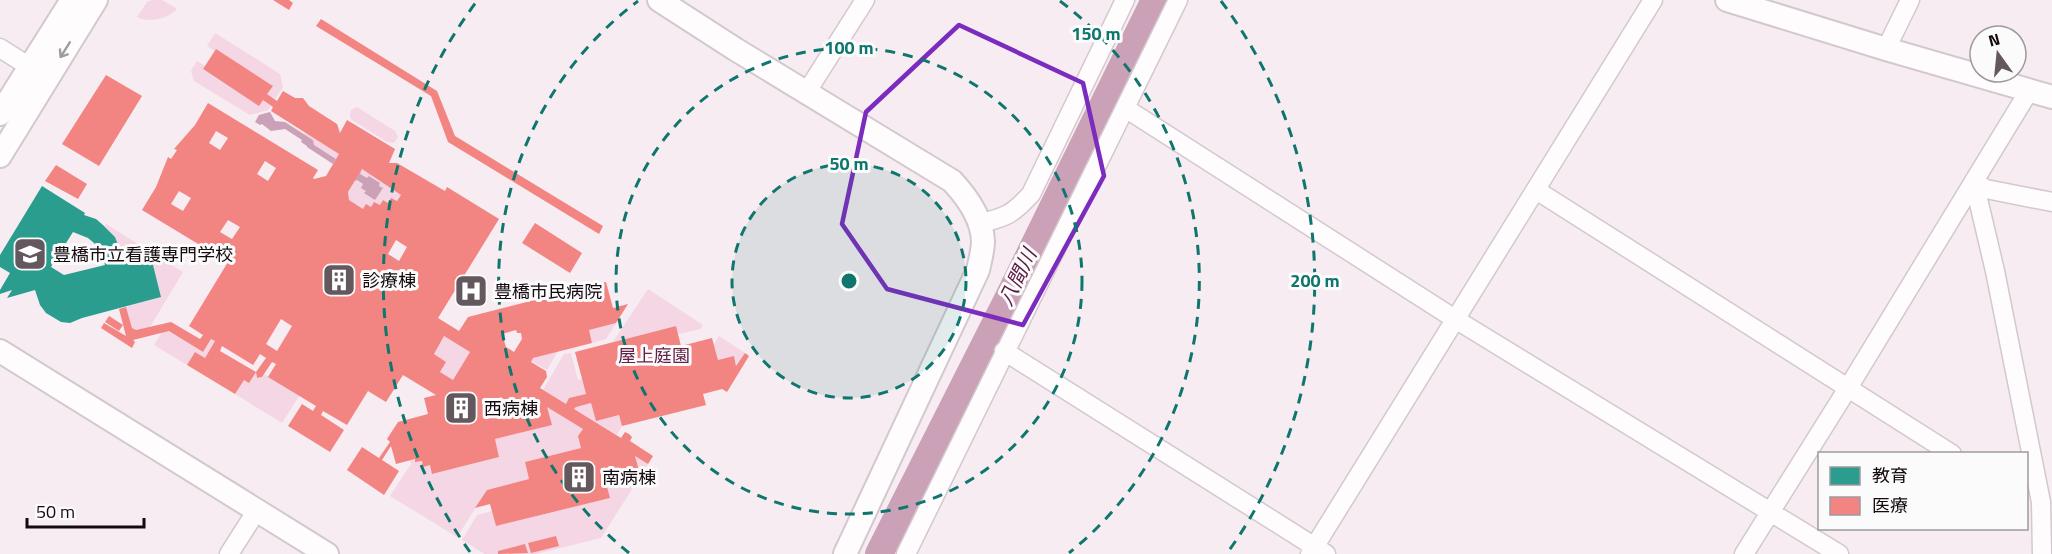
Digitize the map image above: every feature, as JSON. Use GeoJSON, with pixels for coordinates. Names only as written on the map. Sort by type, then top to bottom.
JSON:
{"type":"FeatureCollection","features":[{"type":"Feature","properties":{"kind":"street"},"geometry":{"type":"LineString","coordinates":[[0,114],[72,0]]}},
{"type":"Feature","properties":{"kind":"street"},"geometry":{"type":"LineString","coordinates":[[0,156],[96,0]]}},
{"type":"Feature","properties":{"kind":"street"},"geometry":{"type":"LineString","coordinates":[[659,0],[952,182],[968,198],[978,224],[983,240],[978,270],[845,554]]}},
{"type":"Feature","properties":{"kind":"street"},"geometry":{"type":"LineString","coordinates":[[806,93],[865,0]]}},
{"type":"Feature","properties":{"kind":"street"},"geometry":{"type":"LineString","coordinates":[[978,224],[1017,211],[1031,194],[1125,0]]}},
{"type":"Feature","properties":{"kind":"street"},"geometry":{"type":"LineString","coordinates":[[906,554],[1178,0]]}},
{"type":"Feature","properties":{"kind":"street"},"geometry":{"type":"LineString","coordinates":[[1004,351],[1317,552],[1455,318],[1653,0]]}},
{"type":"Feature","properties":{"kind":"street"},"geometry":{"type":"LineString","coordinates":[[1727,0],[2052,97]]}},
{"type":"Feature","properties":{"kind":"street"},"geometry":{"type":"LineString","coordinates":[[1886,49],[1910,0]]}},
{"type":"Feature","properties":{"kind":"street"},"geometry":{"type":"LineString","coordinates":[[0,48],[30,67]]}},
{"type":"Feature","properties":{"kind":"street"},"geometry":{"type":"LineString","coordinates":[[1744,554],[2029,92]]}},
{"type":"Feature","properties":{"kind":"street"},"geometry":{"type":"LineString","coordinates":[[1125,108],[1455,318],[1839,554]]}},
{"type":"Feature","properties":{"kind":"street"},"geometry":{"type":"LineString","coordinates":[[1974,182],[1986,189],[2052,201]]}},
{"type":"Feature","properties":{"kind":"street"},"geometry":{"type":"LineString","coordinates":[[1974,182],[1997,282],[2040,502],[2042,554]]}},
{"type":"Feature","properties":{"kind":"street"},"geometry":{"type":"LineString","coordinates":[[1536,190],[1950,452]]}},
{"type":"Feature","properties":{"kind":"street"},"geometry":{"type":"LineString","coordinates":[[0,351],[327,554]]}},
{"type":"Feature","properties":{"kind":"street"},"geometry":{"type":"LineString","coordinates":[[229,554],[257,510]]}},
{"type":"Feature","properties":{"kind":"highlighted area"},"geometry":{"type":"Polygon","coordinates":[[[959,25],[1083,83],[1104,176],[1023,325],[887,289],[842,224],[866,112],[959,25]]]}},
{"type":"Feature","properties":{"kind":"shaded area"},"geometry":{"type":"Polygon","coordinates":[[[162,0],[176,10],[158,19],[147,20],[137,17],[147,2],[162,0]]]}},
{"type":"Feature","properties":{"kind":"shaded area"},"geometry":{"type":"Polygon","coordinates":[[[215,33],[280,74],[283,87],[275,99],[267,94],[272,85],[207,46],[215,33]]]}},
{"type":"Feature","properties":{"kind":"shaded area"},"geometry":{"type":"Polygon","coordinates":[[[197,61],[205,66],[203,70],[259,105],[263,100],[271,106],[268,110],[250,115],[194,81],[191,71],[197,61]]]}},
{"type":"Feature","properties":{"kind":"shaded area"},"geometry":{"type":"Polygon","coordinates":[[[357,107],[395,131],[398,137],[394,143],[387,142],[352,120],[351,110],[357,107]]]}},
{"type":"Feature","properties":{"kind":"shaded area"},"geometry":{"type":"Polygon","coordinates":[[[270,112],[275,121],[285,122],[313,140],[314,145],[336,159],[333,164],[285,129],[271,131],[255,122],[259,115],[270,112]]]}},
{"type":"Feature","properties":{"kind":"shaded area"},"geometry":{"type":"Polygon","coordinates":[[[305,132],[339,154],[336,159],[314,145],[313,140],[304,134],[305,132]]]}},
{"type":"Feature","properties":{"kind":"shaded area"},"geometry":{"type":"Polygon","coordinates":[[[362,169],[401,195],[397,201],[391,198],[388,203],[383,200],[380,205],[374,202],[371,207],[363,209],[349,200],[348,192],[356,179],[375,200],[383,188],[378,185],[380,183],[369,176],[367,179],[359,174],[362,169]]]}},
{"type":"Feature","properties":{"kind":"shaded area"},"geometry":{"type":"Polygon","coordinates":[[[362,169],[360,174],[367,178],[369,176],[380,183],[379,186],[383,188],[375,200],[364,193],[366,191],[361,188],[363,184],[357,180],[354,181],[362,169]]]}},
{"type":"Feature","properties":{"kind":"shaded area"},"geometry":{"type":"Polygon","coordinates":[[[106,224],[183,272],[150,327],[136,330],[132,328],[126,307],[161,297],[150,253],[124,260],[115,237],[105,226],[106,224]]]}},
{"type":"Feature","properties":{"kind":"shaded area"},"geometry":{"type":"Polygon","coordinates":[[[648,289],[703,325],[701,329],[678,334],[676,326],[613,342],[648,289]]]}},
{"type":"Feature","properties":{"kind":"shaded area"},"geometry":{"type":"Polygon","coordinates":[[[616,323],[606,339],[592,343],[589,330],[616,323]]]}},
{"type":"Feature","properties":{"kind":"shaded area"},"geometry":{"type":"Polygon","coordinates":[[[169,331],[203,352],[211,339],[215,341],[205,358],[195,352],[187,365],[154,345],[162,332],[169,331]]]}},
{"type":"Feature","properties":{"kind":"shaded area"},"geometry":{"type":"Polygon","coordinates":[[[444,336],[470,352],[453,380],[440,372],[446,362],[434,354],[444,336]]]}},
{"type":"Feature","properties":{"kind":"shaded area"},"geometry":{"type":"Polygon","coordinates":[[[719,336],[745,353],[736,366],[734,356],[718,360],[714,344],[719,336]]]}},
{"type":"Feature","properties":{"kind":"shaded area"},"geometry":{"type":"Polygon","coordinates":[[[558,351],[547,370],[531,361],[533,358],[558,351]]]}},
{"type":"Feature","properties":{"kind":"shaded area"},"geometry":{"type":"Polygon","coordinates":[[[571,353],[578,380],[582,379],[586,394],[570,398],[566,404],[543,390],[564,354],[571,353]]]}},
{"type":"Feature","properties":{"kind":"shaded area"},"geometry":{"type":"Polygon","coordinates":[[[256,372],[257,378],[264,374],[299,396],[282,423],[235,394],[244,380],[256,372]]]}},
{"type":"Feature","properties":{"kind":"shaded area"},"geometry":{"type":"Polygon","coordinates":[[[591,403],[596,421],[619,415],[622,426],[617,435],[574,409],[591,403]]]}},
{"type":"Feature","properties":{"kind":"shaded area"},"geometry":{"type":"Polygon","coordinates":[[[547,407],[583,429],[581,448],[525,462],[529,479],[487,490],[457,537],[390,496],[411,464],[410,460],[422,461],[423,467],[430,465],[433,474],[499,457],[495,439],[551,425],[547,407]]]}},
{"type":"Feature","properties":{"kind":"shaded area"},"geometry":{"type":"Polygon","coordinates":[[[635,456],[648,464],[601,538],[536,554],[485,554],[462,540],[477,515],[492,511],[496,526],[610,498],[606,483],[640,474],[635,456]]]}},
{"type":"Feature","properties":{"kind":"building: 教育","name":"豊橋市立看護専門学校"},"geometry":{"type":"Polygon","coordinates":[[[42,186],[85,213],[84,215],[96,219],[103,225],[115,237],[124,260],[150,253],[161,297],[70,323],[61,322],[46,313],[40,305],[35,290],[7,298],[12,290],[0,294],[10,273],[0,267],[0,255],[42,186]],[[73,232],[51,267],[64,275],[105,265],[102,255],[88,238],[73,232]]]}},
{"type":"Feature","properties":{"kind":"building: 医療"},"geometry":{"type":"Polygon","coordinates":[[[273,0],[289,0],[293,3],[289,10],[273,0]]]}},
{"type":"Feature","properties":{"kind":"building: 医療"},"geometry":{"type":"Polygon","coordinates":[[[321,19],[437,91],[455,136],[603,226],[599,234],[448,142],[431,96],[316,26],[321,19]]]}},
{"type":"Feature","properties":{"kind":"building: 医療"},"geometry":{"type":"Polygon","coordinates":[[[216,49],[273,86],[267,94],[277,101],[283,91],[295,98],[303,98],[309,106],[337,124],[340,133],[347,120],[395,149],[389,163],[397,163],[445,191],[447,187],[499,219],[438,318],[459,331],[468,317],[606,282],[613,308],[628,304],[616,323],[589,330],[592,343],[533,358],[531,362],[546,371],[547,377],[540,388],[566,404],[569,398],[586,394],[575,352],[676,326],[681,346],[712,338],[718,360],[734,356],[736,366],[745,353],[749,356],[727,392],[722,389],[703,394],[706,405],[622,426],[619,415],[596,421],[591,403],[574,409],[621,438],[625,432],[629,434],[632,437],[630,441],[653,456],[648,464],[635,456],[640,474],[606,483],[610,498],[496,526],[490,504],[475,508],[487,490],[529,479],[525,462],[581,448],[578,436],[583,429],[547,407],[552,425],[495,439],[499,457],[432,474],[430,465],[423,467],[422,461],[415,462],[415,459],[396,464],[391,446],[382,460],[399,471],[384,495],[347,470],[362,447],[379,458],[390,442],[387,439],[398,422],[428,414],[424,398],[436,395],[403,375],[386,402],[368,391],[347,425],[323,411],[321,415],[344,430],[330,452],[288,426],[302,404],[313,411],[316,406],[268,377],[276,364],[272,362],[262,377],[257,378],[256,372],[249,383],[244,380],[235,394],[187,365],[195,352],[205,358],[215,341],[211,339],[203,352],[169,331],[133,340],[135,342],[132,348],[101,328],[104,323],[126,336],[119,309],[126,307],[132,328],[136,330],[171,322],[200,339],[203,335],[189,326],[228,262],[142,210],[156,187],[168,157],[171,159],[177,150],[174,149],[195,125],[208,103],[318,170],[314,179],[326,176],[339,154],[271,111],[273,107],[263,100],[259,106],[203,69],[216,49]],[[216,131],[209,143],[220,150],[228,138],[216,131]],[[265,161],[257,174],[268,181],[276,168],[265,161]],[[362,169],[348,192],[349,200],[363,209],[366,204],[371,207],[374,202],[380,205],[383,200],[388,203],[391,198],[397,201],[401,195],[362,169]],[[179,191],[171,204],[183,211],[191,198],[179,191]],[[228,220],[220,232],[232,239],[240,227],[228,220]],[[396,240],[388,254],[399,261],[407,247],[396,240]],[[281,319],[266,344],[277,351],[292,326],[281,319]],[[516,330],[502,334],[506,347],[514,352],[522,339],[521,333],[517,333],[516,330]],[[444,336],[434,354],[446,362],[440,372],[453,380],[470,352],[444,336]],[[222,346],[220,351],[256,372],[266,358],[260,354],[253,365],[222,346]],[[500,397],[495,405],[496,411],[502,411],[504,416],[516,413],[515,406],[500,397]]]}},
{"type":"Feature","properties":{"kind":"building: 医療"},"geometry":{"type":"Polygon","coordinates":[[[106,75],[142,96],[99,166],[62,144],[106,75]]]}},
{"type":"Feature","properties":{"kind":"building: 医療"},"geometry":{"type":"Polygon","coordinates":[[[56,165],[87,184],[78,199],[45,181],[56,165]]]}},
{"type":"Feature","properties":{"kind":"building: 医療"},"geometry":{"type":"Polygon","coordinates":[[[535,223],[582,253],[570,273],[522,243],[535,223]]]}},
{"type":"Feature","properties":{"kind":"building: 医療"},"geometry":{"type":"Polygon","coordinates":[[[109,316],[123,325],[119,331],[105,322],[109,316]]]}},
{"type":"Feature","properties":{"kind":"building: 医療"},"geometry":{"type":"Polygon","coordinates":[[[556,536],[559,546],[531,553],[528,543],[556,536]]]}},
{"type":"Feature","properties":{"kind":"building: 医療"},"geometry":{"type":"Polygon","coordinates":[[[525,544],[528,553],[498,554],[498,551],[525,544]]]}},
{"type":"Feature","properties":{"kind":"waterway","name":"八間川"},"geometry":{"type":"LineString","coordinates":[[879,554],[1155,0]]}},
{"type":"Feature","properties":{"kind":"place","name":"豊橋市立看護専門学校"},"geometry":{"type":"Point","coordinates":[30,254]}},
{"type":"Feature","properties":{"kind":"place","name":"診療棟"},"geometry":{"type":"Point","coordinates":[339,280]}},
{"type":"Feature","properties":{"kind":"place","name":"豊橋市民病院"},"geometry":{"type":"Point","coordinates":[471,291]}},
{"type":"Feature","properties":{"kind":"place","name":"西病棟"},"geometry":{"type":"Point","coordinates":[461,408]}},
{"type":"Feature","properties":{"kind":"place","name":"南病棟"},"geometry":{"type":"Point","coordinates":[579,477]}},
{"type":"Feature","properties":{"kind":"park label","name":"屋上庭園"},"geometry":{"type":"Point","coordinates":[654,355]}}]}
